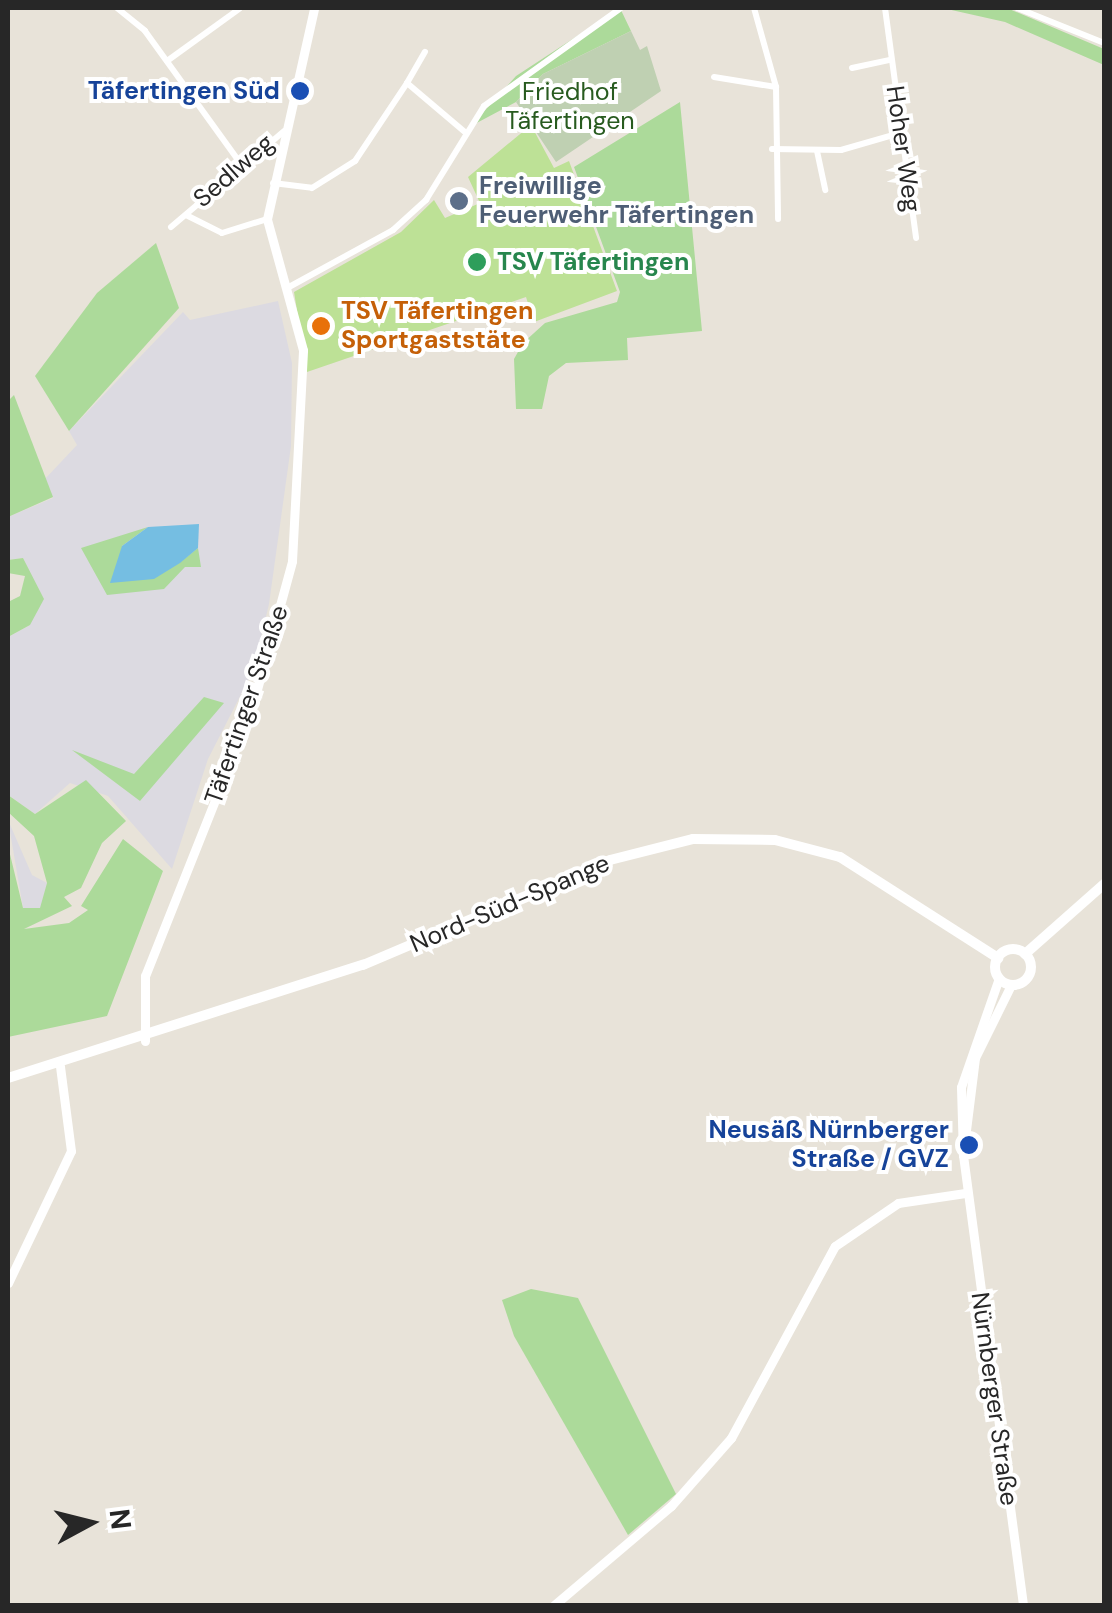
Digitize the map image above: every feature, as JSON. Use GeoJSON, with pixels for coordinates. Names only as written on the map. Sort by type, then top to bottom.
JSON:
{"type":"FeatureCollection","features":[{"type":"Feature","properties":{"kind":"main road","name":"Nord-Süd-Spange"},"geometry":{"type":"LineString","coordinates":[[8,1078],[145,1040],[396,952],[610,860],[723,837],[787,842],[862,866],[998,958]]}},
{"type":"Feature","properties":{"kind":"main road"},"geometry":{"type":"LineString","coordinates":[[1025,954],[1028,976],[1011,985],[999,978],[998,958],[1025,954],[1104,884]]}},
{"type":"Feature","properties":{"kind":"street"},"geometry":{"type":"LineString","coordinates":[[117,8],[167,61],[241,164]]}},
{"type":"Feature","properties":{"kind":"street","name":"Täfertinger Straße"},"geometry":{"type":"LineString","coordinates":[[145,1040],[145,976],[253,704],[292,562],[304,386],[289,288],[267,218],[314,8]]}},
{"type":"Feature","properties":{"kind":"street"},"geometry":{"type":"LineString","coordinates":[[289,288],[393,230],[426,200],[466,133],[516,76],[621,8]]}},
{"type":"Feature","properties":{"kind":"street"},"geometry":{"type":"LineString","coordinates":[[754,8],[776,87],[772,149],[778,219]]}},
{"type":"Feature","properties":{"kind":"street","name":"Hoher Weg"},"geometry":{"type":"LineString","coordinates":[[884,8],[916,238]]}},
{"type":"Feature","properties":{"kind":"street"},"geometry":{"type":"LineString","coordinates":[[1017,8],[1104,43]]}},
{"type":"Feature","properties":{"kind":"street"},"geometry":{"type":"LineString","coordinates":[[167,61],[238,9]]}},
{"type":"Feature","properties":{"kind":"street"},"geometry":{"type":"LineString","coordinates":[[273,183],[312,188],[355,161],[425,52]]}},
{"type":"Feature","properties":{"kind":"street","name":"Hoher Weg"},"geometry":{"type":"LineString","coordinates":[[852,68],[891,60]]}},
{"type":"Feature","properties":{"kind":"street"},"geometry":{"type":"LineString","coordinates":[[714,77],[776,87]]}},
{"type":"Feature","properties":{"kind":"street"},"geometry":{"type":"LineString","coordinates":[[407,83],[466,133]]}},
{"type":"Feature","properties":{"kind":"street","name":"Sedlweg"},"geometry":{"type":"LineString","coordinates":[[171,227],[284,131]]}},
{"type":"Feature","properties":{"kind":"street"},"geometry":{"type":"LineString","coordinates":[[772,149],[817,151],[900,132]]}},
{"type":"Feature","properties":{"kind":"street"},"geometry":{"type":"LineString","coordinates":[[817,151],[825,190]]}},
{"type":"Feature","properties":{"kind":"street","name":"Sedlweg"},"geometry":{"type":"LineString","coordinates":[[186,214],[222,233],[267,218]]}},
{"type":"Feature","properties":{"kind":"street"},"geometry":{"type":"LineString","coordinates":[[971,1058],[999,978]]}},
{"type":"Feature","properties":{"kind":"street"},"geometry":{"type":"LineString","coordinates":[[971,1058],[1011,985]]}},
{"type":"Feature","properties":{"kind":"street","name":"Nürnberger Straße"},"geometry":{"type":"LineString","coordinates":[[971,1058],[962,1155],[1024,1606]]}},
{"type":"Feature","properties":{"kind":"street"},"geometry":{"type":"LineString","coordinates":[[8,1283],[71,1151],[60,1066]]}},
{"type":"Feature","properties":{"kind":"street"},"geometry":{"type":"LineString","coordinates":[[554,1606],[710,1466],[760,1394],[821,1269],[856,1225],[898,1203],[966,1193]]}},
{"type":"Feature","properties":{"kind":"shaded area"},"geometry":{"type":"Polygon","coordinates":[[[278,301],[292,363],[291,446],[269,604],[253,671],[208,759],[172,869],[108,796],[70,783],[35,814],[8,795],[8,637],[30,625],[33,579],[23,558],[8,560],[8,517],[53,498],[44,480],[77,445],[69,431],[183,312],[190,320],[278,301]]]}},
{"type":"Feature","properties":{"kind":"shaded area"},"geometry":{"type":"Polygon","coordinates":[[[8,820],[32,875],[47,883],[41,908],[23,908],[8,820]]]}},
{"type":"Feature","properties":{"kind":"green space"},"geometry":{"type":"Polygon","coordinates":[[[620,8],[631,31],[543,74],[516,102],[471,126],[516,76],[620,8]]]}},
{"type":"Feature","properties":{"kind":"green space"},"geometry":{"type":"Polygon","coordinates":[[[1007,8],[1104,49],[1104,65],[1005,22],[947,9],[1007,8]]]}},
{"type":"Feature","properties":{"kind":"green space","name":"Friedhof Täfertingen"},"geometry":{"type":"Polygon","coordinates":[[[631,31],[640,50],[647,46],[661,91],[556,162],[516,102],[543,74],[631,31]]]}},
{"type":"Feature","properties":{"kind":"green space"},"geometry":{"type":"Polygon","coordinates":[[[680,102],[702,331],[627,338],[628,360],[566,363],[549,376],[542,409],[516,409],[514,359],[523,343],[545,323],[617,302],[620,292],[574,167],[680,102]]]}},
{"type":"Feature","properties":{"kind":"green space","name":"TSV Täfertingen"},"geometry":{"type":"Polygon","coordinates":[[[531,125],[554,168],[569,161],[617,291],[534,322],[526,297],[307,372],[294,292],[401,232],[434,200],[445,218],[480,203],[468,177],[531,125]]]}},
{"type":"Feature","properties":{"kind":"green space"},"geometry":{"type":"Polygon","coordinates":[[[156,243],[179,308],[69,431],[35,376],[97,293],[156,243]]]}},
{"type":"Feature","properties":{"kind":"green space"},"geometry":{"type":"Polygon","coordinates":[[[14,395],[53,497],[8,517],[8,401],[14,395]]]}},
{"type":"Feature","properties":{"kind":"green space"},"geometry":{"type":"Polygon","coordinates":[[[148,527],[122,546],[179,563],[198,548],[201,567],[185,567],[164,589],[107,595],[81,548],[148,527]]]}},
{"type":"Feature","properties":{"kind":"green space"},"geometry":{"type":"Polygon","coordinates":[[[23,558],[44,599],[30,625],[8,637],[8,602],[20,596],[25,576],[8,573],[8,560],[23,558]]]}},
{"type":"Feature","properties":{"kind":"green space"},"geometry":{"type":"Polygon","coordinates":[[[204,697],[224,703],[140,801],[72,750],[134,774],[204,697]]]}},
{"type":"Feature","properties":{"kind":"green space"},"geometry":{"type":"Polygon","coordinates":[[[86,780],[126,821],[102,843],[81,888],[64,897],[72,906],[24,929],[69,923],[88,910],[81,906],[123,839],[163,871],[107,1016],[8,1037],[8,846],[23,908],[40,908],[47,883],[34,836],[8,812],[8,795],[35,814],[86,780]]]}},
{"type":"Feature","properties":{"kind":"green space"},"geometry":{"type":"Polygon","coordinates":[[[531,1289],[578,1298],[676,1494],[628,1535],[514,1336],[502,1300],[531,1289]]]}},
{"type":"Feature","properties":{"kind":"water"},"geometry":{"type":"Polygon","coordinates":[[[199,524],[198,548],[180,563],[154,579],[110,583],[122,546],[148,527],[199,524]]]}},
{"type":"Feature","properties":{"kind":"place","name":"Täfertingen Süd"},"geometry":{"type":"Point","coordinates":[300,91]}},
{"type":"Feature","properties":{"kind":"place","name":"Freiwillige Feuerwehr Täfertingen"},"geometry":{"type":"Point","coordinates":[459,201]}},
{"type":"Feature","properties":{"kind":"place","name":"TSV Täfertingen"},"geometry":{"type":"Point","coordinates":[477,262]}},
{"type":"Feature","properties":{"kind":"place","name":"TSV Täfertingen Sportgaststäte"},"geometry":{"type":"Point","coordinates":[321,326]}},
{"type":"Feature","properties":{"kind":"place","name":"Neusäß Nürnberger Straße / GVZ"},"geometry":{"type":"Point","coordinates":[969,1145]}}]}
